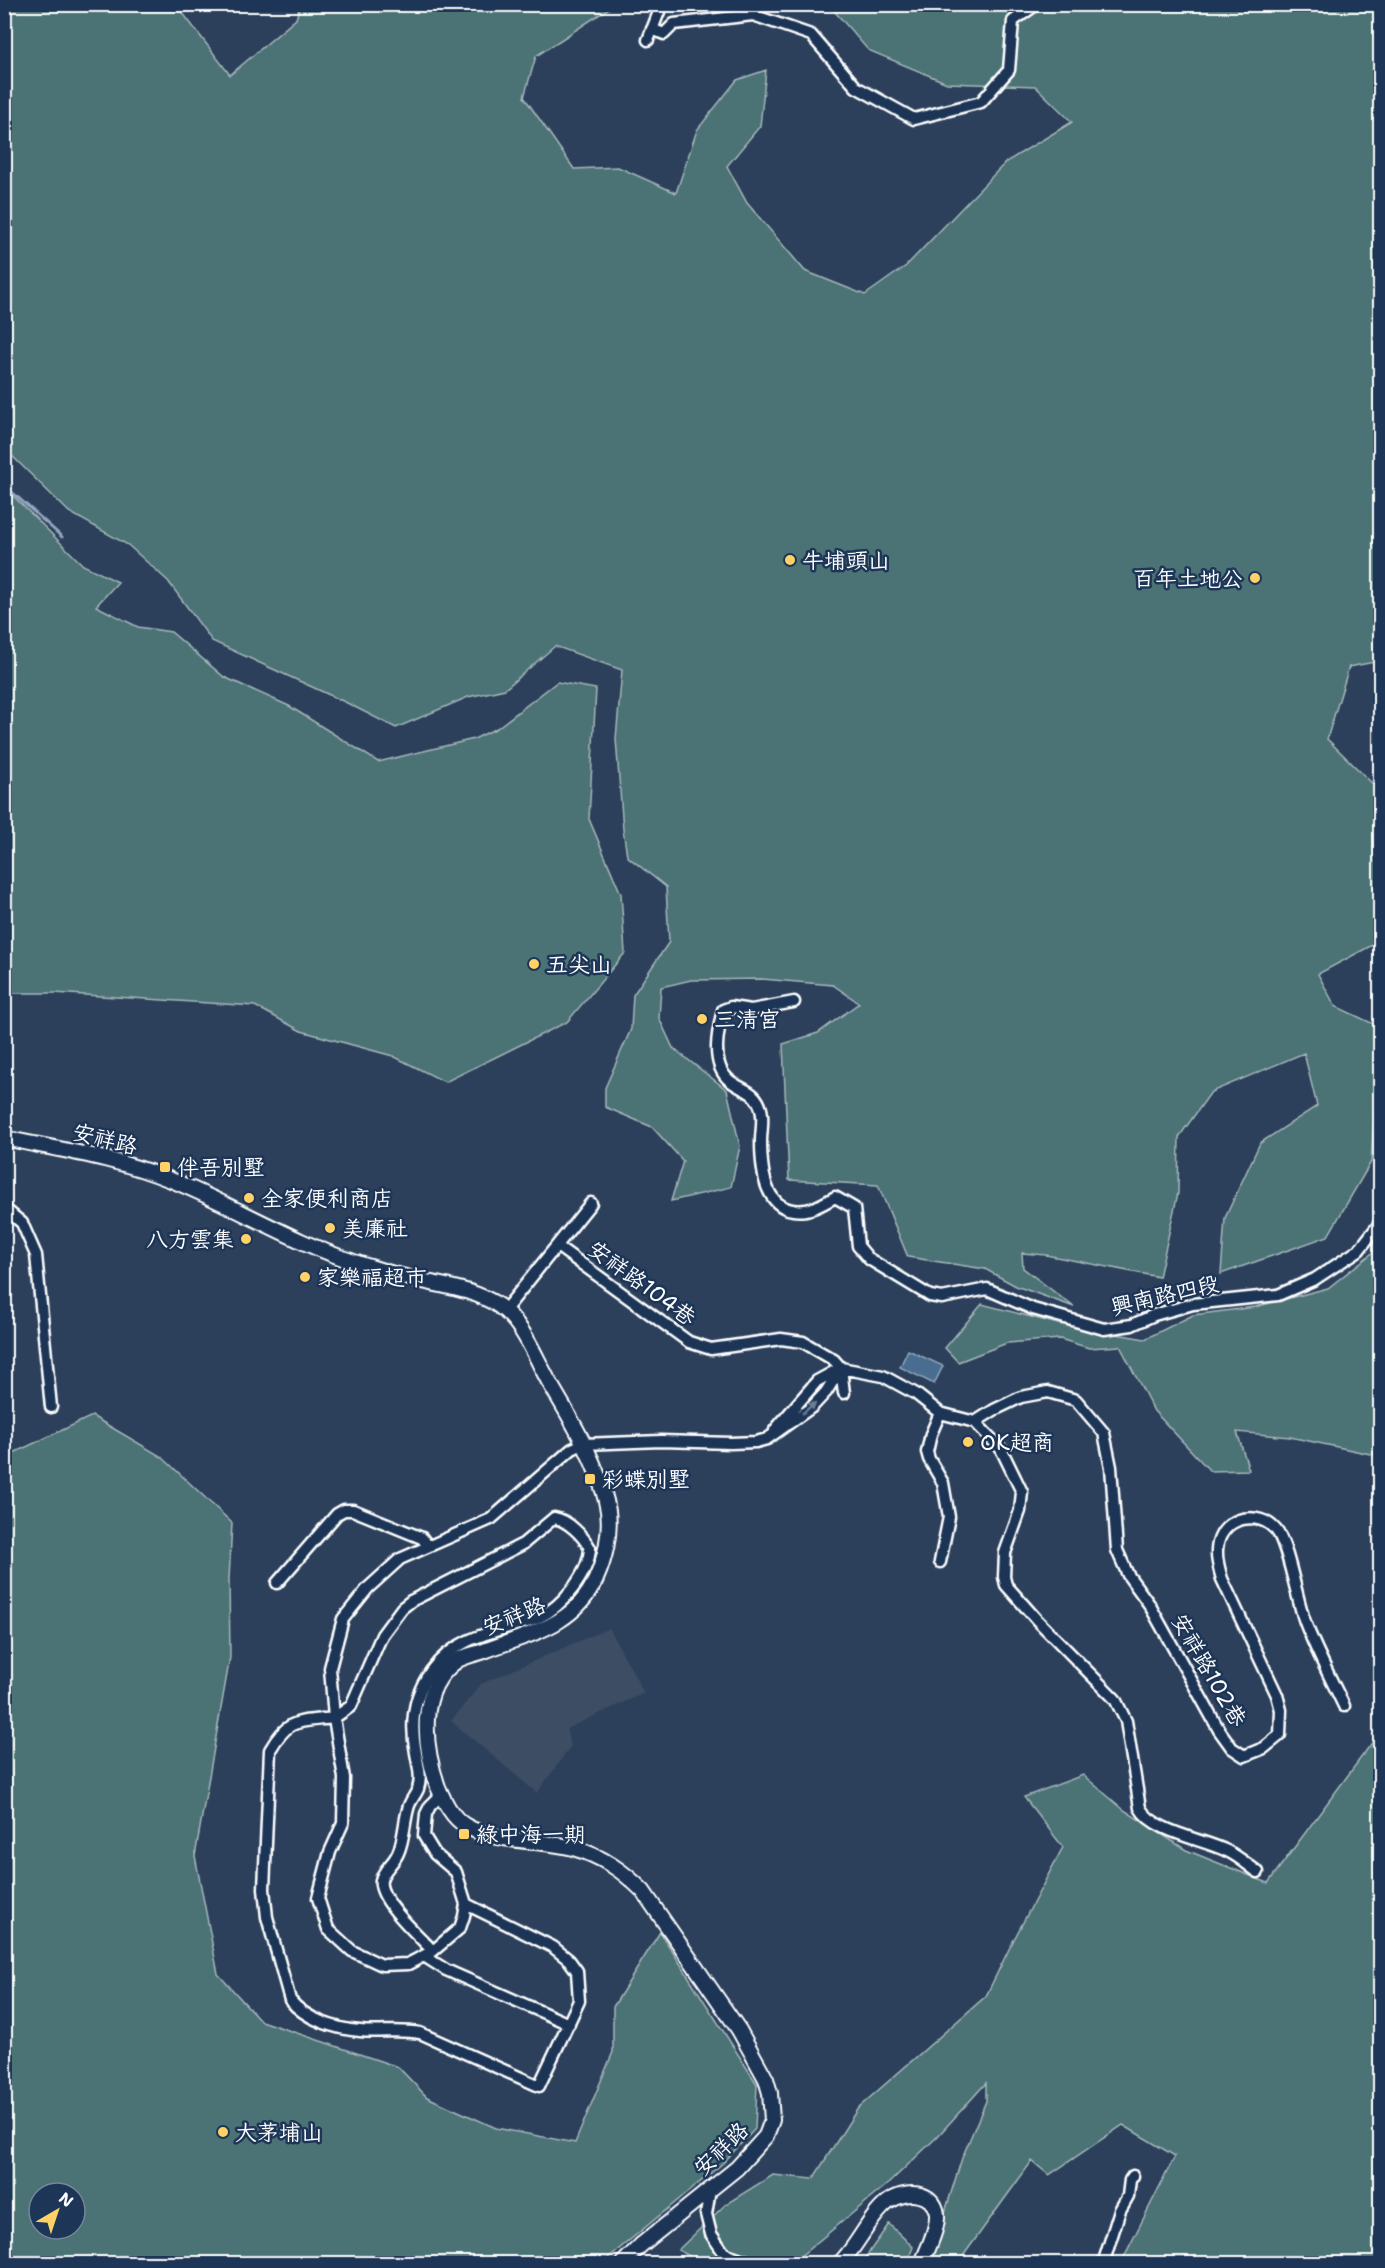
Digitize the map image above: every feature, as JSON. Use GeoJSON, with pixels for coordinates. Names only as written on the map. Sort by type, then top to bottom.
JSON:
{"type":"FeatureCollection","features":[{"type":"Feature","properties":{"kind":"street"},"geometry":{"type":"LineString","coordinates":[[662,4],[650,35],[664,34],[674,24],[753,15],[811,35],[856,87],[914,119],[981,102],[1009,70],[1012,21],[1037,4]]}},
{"type":"Feature","properties":{"kind":"street","name":"興南路四段"},"geometry":{"type":"LineString","coordinates":[[794,1002],[751,1010],[731,1007],[723,1010],[721,1019],[718,1046],[719,1065],[728,1079],[755,1095],[762,1111],[761,1144],[765,1180],[770,1197],[779,1206],[796,1211],[808,1210],[835,1197],[854,1208],[858,1246],[869,1259],[930,1296],[942,1298],[987,1289],[1033,1309],[1104,1329],[1132,1325],[1154,1315],[1193,1304],[1278,1295],[1315,1278],[1359,1250],[1380,1223]]}},
{"type":"Feature","properties":{"kind":"street","name":"安祥路"},"geometry":{"type":"LineString","coordinates":[[4,1138],[120,1161],[172,1180],[304,1242],[354,1262],[407,1278],[473,1292],[505,1310],[517,1326],[583,1444],[596,1471],[608,1513],[605,1553],[596,1580],[586,1596],[549,1628],[459,1660],[439,1680],[431,1693],[427,1730],[429,1753],[442,1794],[450,1810],[466,1826],[491,1834],[576,1849],[607,1861],[626,1874],[643,1891],[739,2030],[766,2079],[770,2093],[772,2120],[766,2136],[737,2168],[640,2245],[622,2264]]}},
{"type":"Feature","properties":{"kind":"street","name":"安祥路104巷"},"geometry":{"type":"LineString","coordinates":[[505,1310],[591,1203]]}},
{"type":"Feature","properties":{"kind":"street"},"geometry":{"type":"LineString","coordinates":[[4,1208],[22,1223],[36,1254],[51,1407]]}},
{"type":"Feature","properties":{"kind":"street","name":"安祥路104巷"},"geometry":{"type":"LineString","coordinates":[[557,1246],[689,1342],[711,1349],[781,1339],[802,1342],[834,1360],[841,1368]]}},
{"type":"Feature","properties":{"kind":"street"},"geometry":{"type":"LineString","coordinates":[[841,1368],[844,1393]]}},
{"type":"Feature","properties":{"kind":"street"},"geometry":{"type":"LineString","coordinates":[[841,1368],[883,1376],[916,1394],[940,1413],[975,1422],[1001,1449],[1022,1492],[1020,1511],[1005,1553],[1006,1585],[1115,1699],[1126,1721],[1140,1808],[1144,1815],[1168,1829],[1229,1851],[1258,1872]]}},
{"type":"Feature","properties":{"kind":"street"},"geometry":{"type":"LineString","coordinates":[[442,1794],[430,1806],[426,1814],[424,1836],[435,1854],[456,1872],[466,1904],[460,1928],[429,1954],[408,1964],[382,1965],[352,1952],[328,1929],[318,1898],[330,1852],[343,1823],[345,1778],[334,1719],[330,1668],[343,1619],[368,1588],[400,1559],[491,1519],[572,1449],[583,1444],[661,1441],[739,1443],[767,1439],[812,1407],[826,1392],[841,1368]]}},
{"type":"Feature","properties":{"kind":"street","name":"安祥路102巷"},"geometry":{"type":"LineString","coordinates":[[975,1422],[1021,1397],[1048,1392],[1076,1400],[1104,1433],[1111,1467],[1117,1550],[1128,1575],[1149,1604],[1219,1730],[1232,1748],[1244,1756],[1264,1748],[1280,1735],[1281,1724],[1281,1710],[1277,1695],[1222,1580],[1218,1563],[1218,1542],[1229,1525],[1244,1517],[1258,1518],[1267,1522],[1278,1532],[1305,1623],[1344,1706]]}},
{"type":"Feature","properties":{"kind":"street"},"geometry":{"type":"LineString","coordinates":[[940,1413],[931,1434],[927,1452],[929,1460],[943,1483],[949,1517],[940,1562]]}},
{"type":"Feature","properties":{"kind":"street"},"geometry":{"type":"LineString","coordinates":[[277,1583],[337,1514],[344,1510],[353,1510],[422,1538],[428,1546]]}},
{"type":"Feature","properties":{"kind":"street"},"geometry":{"type":"LineString","coordinates":[[466,1904],[553,1947],[569,1960],[577,1971],[579,2001],[569,2024],[540,2086],[420,2032],[348,2029],[313,2019],[298,2010],[290,2000],[267,1917],[264,1889],[270,1750],[280,1733],[294,1722],[334,1719],[351,1706],[382,1635],[402,1608],[411,1601],[514,1550],[554,1518],[560,1519],[586,1541],[590,1548],[587,1565],[572,1588],[553,1608],[539,1618],[464,1641],[444,1655],[424,1682],[417,1698],[412,1725],[420,1776],[418,1789],[408,1807],[398,1854],[381,1877],[380,1885],[390,1904],[429,1954],[446,1971],[569,2024]]}},
{"type":"Feature","properties":{"kind":"street"},"geometry":{"type":"LineString","coordinates":[[1103,2264],[1133,2176]]}},
{"type":"Feature","properties":{"kind":"street"},"geometry":{"type":"LineString","coordinates":[[710,2190],[706,2214],[711,2234],[724,2253],[756,2264]]}},
{"type":"Feature","properties":{"kind":"street"},"geometry":{"type":"LineString","coordinates":[[839,2264],[851,2253],[887,2203],[908,2193],[916,2193],[933,2205],[937,2214],[922,2264]]}},
{"type":"Feature","properties":{"kind":"shaded area"},"geometry":{"type":"Polygon","coordinates":[[[908,1350],[943,1366],[934,1384],[900,1367],[908,1350]]]}},
{"type":"Feature","properties":{"kind":"shaded area"},"geometry":{"type":"Polygon","coordinates":[[[609,1628],[644,1693],[566,1729],[571,1746],[537,1793],[451,1721],[481,1684],[609,1628]]]}},
{"type":"Feature","properties":{"kind":"green space"},"geometry":{"type":"Polygon","coordinates":[[[4,5],[179,5],[230,75],[296,19],[300,5],[614,5],[536,56],[524,97],[574,169],[618,167],[676,193],[697,130],[737,80],[766,70],[760,126],[727,166],[747,203],[805,271],[865,295],[906,266],[1006,162],[1072,122],[1035,86],[947,83],[868,50],[829,5],[1380,5],[1380,661],[1349,667],[1327,739],[1380,791],[1380,941],[1318,974],[1335,1006],[1380,1027],[1380,1075],[1377,1075],[1371,1162],[1328,1236],[1221,1274],[1225,1218],[1260,1143],[1317,1106],[1304,1053],[1211,1092],[1179,1137],[1178,1193],[1159,1277],[1046,1255],[1022,1253],[1023,1268],[1074,1307],[1016,1286],[985,1269],[908,1257],[878,1185],[789,1180],[783,1044],[818,1033],[859,1003],[833,985],[762,979],[691,980],[661,987],[659,1018],[673,1048],[727,1090],[740,1146],[731,1187],[671,1201],[683,1161],[652,1127],[605,1107],[605,1088],[631,1029],[633,995],[669,942],[666,887],[627,856],[616,739],[622,670],[555,646],[505,689],[468,697],[396,728],[212,641],[168,581],[128,545],[69,512],[5,449],[4,5]]]}},
{"type":"Feature","properties":{"kind":"green space"},"geometry":{"type":"Polygon","coordinates":[[[5,488],[83,565],[118,582],[96,606],[138,627],[171,632],[224,677],[289,706],[378,762],[474,739],[497,728],[557,682],[596,689],[589,819],[621,894],[625,953],[567,1022],[445,1082],[393,1056],[301,1031],[255,1006],[54,993],[5,993],[5,488]]]}},
{"type":"Feature","properties":{"kind":"green space"},"geometry":{"type":"Polygon","coordinates":[[[1380,1242],[1380,1456],[1290,1437],[1237,1432],[1249,1470],[1210,1471],[1154,1411],[1120,1346],[1089,1348],[1060,1339],[1007,1343],[958,1362],[945,1348],[982,1304],[1058,1324],[1145,1339],[1193,1315],[1255,1307],[1328,1288],[1376,1250],[1380,1242]]]}},
{"type":"Feature","properties":{"kind":"green space"},"geometry":{"type":"Polygon","coordinates":[[[92,1416],[162,1457],[232,1523],[229,1579],[230,1657],[195,1856],[218,1974],[261,2021],[398,2067],[427,2097],[496,2128],[575,2143],[613,2052],[613,2007],[660,1932],[757,2084],[755,2129],[723,2163],[602,2263],[5,2263],[5,1457],[92,1416]]]}},
{"type":"Feature","properties":{"kind":"green space"},"geometry":{"type":"Polygon","coordinates":[[[1380,1732],[1380,2263],[1121,2263],[1175,2156],[1123,2125],[1049,2175],[1032,2161],[958,2263],[929,2263],[962,2158],[986,2101],[986,2083],[937,2137],[889,2183],[792,2263],[703,2263],[678,2250],[726,2204],[773,2175],[813,2179],[858,2108],[986,1996],[1063,1847],[1024,1797],[1083,1775],[1124,1810],[1186,1850],[1268,1883],[1380,1732]]]}},
{"type":"Feature","properties":{"kind":"green space"},"geometry":{"type":"Polygon","coordinates":[[[889,2224],[913,2247],[907,2263],[856,2263],[865,2258],[889,2224]]]}},
{"type":"Feature","properties":{"kind":"waterway"},"geometry":{"type":"LineString","coordinates":[[4,485],[62,537]]}},
{"type":"Feature","properties":{"kind":"place","name":"牛埔頭山"},"geometry":{"type":"Point","coordinates":[790,560]}},
{"type":"Feature","properties":{"kind":"place","name":"百年土地公"},"geometry":{"type":"Point","coordinates":[1255,578]}},
{"type":"Feature","properties":{"kind":"place","name":"五尖山"},"geometry":{"type":"Point","coordinates":[534,964]}},
{"type":"Feature","properties":{"kind":"place","name":"三清宮"},"geometry":{"type":"Point","coordinates":[702,1019]}},
{"type":"Feature","properties":{"kind":"place","name":"伴吾別墅"},"geometry":{"type":"Point","coordinates":[165,1167]}},
{"type":"Feature","properties":{"kind":"place","name":"全家便利商店"},"geometry":{"type":"Point","coordinates":[249,1198]}},
{"type":"Feature","properties":{"kind":"place","name":"美廉社"},"geometry":{"type":"Point","coordinates":[330,1228]}},
{"type":"Feature","properties":{"kind":"place","name":"八方雲集"},"geometry":{"type":"Point","coordinates":[246,1239]}},
{"type":"Feature","properties":{"kind":"place","name":"家樂福超市"},"geometry":{"type":"Point","coordinates":[305,1277]}},
{"type":"Feature","properties":{"kind":"place","name":"OK超商"},"geometry":{"type":"Point","coordinates":[968,1442]}},
{"type":"Feature","properties":{"kind":"place","name":"彩蝶別墅"},"geometry":{"type":"Point","coordinates":[590,1479]}},
{"type":"Feature","properties":{"kind":"place","name":"綠中海一期"},"geometry":{"type":"Point","coordinates":[464,1834]}},
{"type":"Feature","properties":{"kind":"place","name":"大茅埔山"},"geometry":{"type":"Point","coordinates":[223,2132]}}]}
